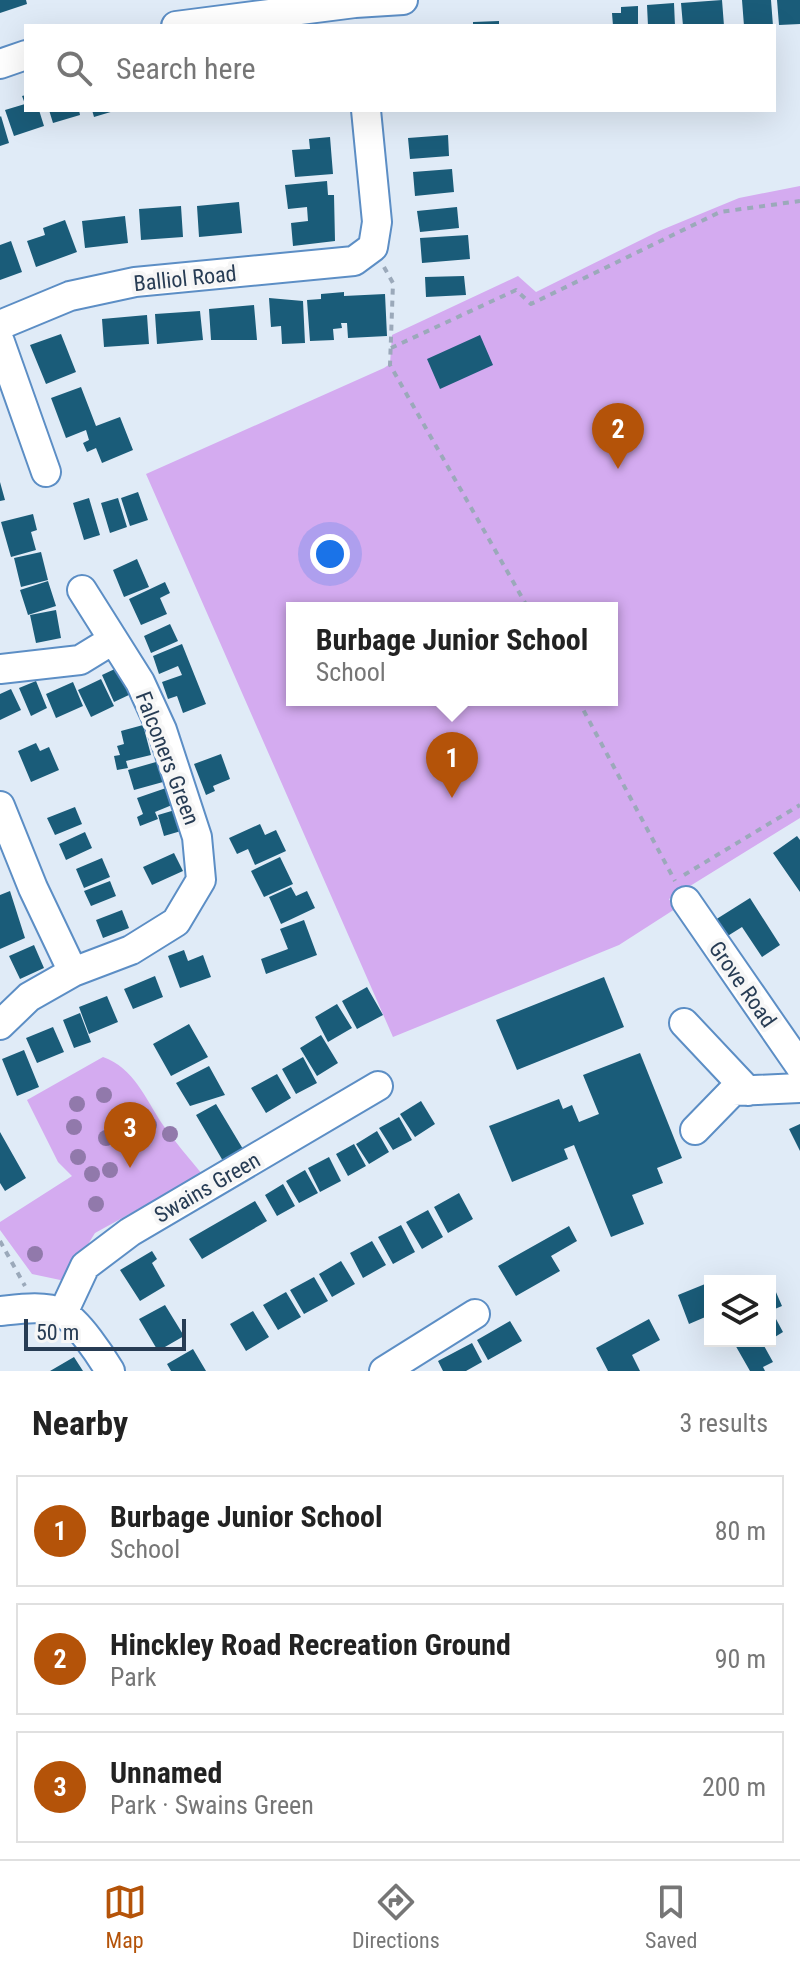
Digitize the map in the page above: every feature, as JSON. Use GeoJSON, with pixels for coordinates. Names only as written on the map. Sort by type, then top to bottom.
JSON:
{"type":"FeatureCollection","features":[{"type":"Feature","properties":{"kind":"street"},"geometry":{"type":"LineString","coordinates":[[198,24],[355,10],[403,0]]}},
{"type":"Feature","properties":{"kind":"street"},"geometry":{"type":"LineString","coordinates":[[0,64],[24,56]]}},
{"type":"Feature","properties":{"kind":"street"},"geometry":{"type":"LineString","coordinates":[[366,112],[377,222],[373,247]]}},
{"type":"Feature","properties":{"kind":"street","name":"Balliol Road"},"geometry":{"type":"LineString","coordinates":[[0,325],[70,296],[135,282],[354,261],[373,247]]}},
{"type":"Feature","properties":{"kind":"street"},"geometry":{"type":"LineString","coordinates":[[0,342],[46,472]]}},
{"type":"Feature","properties":{"kind":"street","name":"Falconers Green"},"geometry":{"type":"LineString","coordinates":[[0,1025],[29,997],[73,972],[131,950],[176,922],[201,880],[197,837],[162,730],[140,682],[111,641],[82,590]]}},
{"type":"Feature","properties":{"kind":"street"},"geometry":{"type":"LineString","coordinates":[[0,669],[80,660],[111,641]]}},
{"type":"Feature","properties":{"kind":"street"},"geometry":{"type":"LineString","coordinates":[[0,806],[33,888],[73,972]]}},
{"type":"Feature","properties":{"kind":"street","name":"Grove Road"},"geometry":{"type":"LineString","coordinates":[[681,891],[800,1066]]}},
{"type":"Feature","properties":{"kind":"street"},"geometry":{"type":"LineString","coordinates":[[684,1023],[748,1091]]}},
{"type":"Feature","properties":{"kind":"street","name":"Swains Green"},"geometry":{"type":"LineString","coordinates":[[63,1313],[85,1266],[130,1232],[378,1086]]}},
{"type":"Feature","properties":{"kind":"street"},"geometry":{"type":"LineString","coordinates":[[695,1130],[733,1091],[800,1088]]}},
{"type":"Feature","properties":{"kind":"street"},"geometry":{"type":"LineString","coordinates":[[0,1311],[30,1308],[63,1313],[98,1350],[110,1371]]}},
{"type":"Feature","properties":{"kind":"street"},"geometry":{"type":"LineString","coordinates":[[384,1371],[475,1314]]}},
{"type":"Feature","properties":{"kind":"path"},"geometry":{"type":"LineString","coordinates":[[391,348],[516,290],[531,304],[720,212],[800,201]]}},
{"type":"Feature","properties":{"kind":"path"},"geometry":{"type":"LineString","coordinates":[[373,247],[393,283],[390,365],[525,602]]}},
{"type":"Feature","properties":{"kind":"path"},"geometry":{"type":"LineString","coordinates":[[581,706],[681,891],[800,805]]}},
{"type":"Feature","properties":{"kind":"path"},"geometry":{"type":"LineString","coordinates":[[0,1241],[24,1279],[30,1308]]}},
{"type":"Feature","properties":{"kind":"shaded area"},"geometry":{"type":"Polygon","coordinates":[[[800,186],[800,818],[669,899],[675,909],[619,945],[393,1037],[146,474],[384,368],[390,364],[392,335],[518,276],[536,292],[659,231],[739,198],[800,186]]]}},
{"type":"Feature","properties":{"kind":"shaded area"},"geometry":{"type":"Polygon","coordinates":[[[103,1057],[131,1076],[202,1174],[95,1233],[65,1281],[32,1274],[0,1230],[0,1222],[72,1176],[58,1162],[27,1100],[103,1057]]]}},
{"type":"Feature","properties":{"kind":"building"},"geometry":{"type":"Polygon","coordinates":[[[0,0],[26,0],[27,4],[0,13],[0,0]]]}},
{"type":"Feature","properties":{"kind":"building"},"geometry":{"type":"Polygon","coordinates":[[[722,0],[724,24],[683,24],[681,3],[722,0]]]}},
{"type":"Feature","properties":{"kind":"building"},"geometry":{"type":"Polygon","coordinates":[[[742,0],[771,0],[773,24],[744,24],[742,0]]]}},
{"type":"Feature","properties":{"kind":"building"},"geometry":{"type":"Polygon","coordinates":[[[777,0],[800,0],[800,24],[779,25],[777,0]]]}},
{"type":"Feature","properties":{"kind":"building"},"geometry":{"type":"Polygon","coordinates":[[[674,3],[675,24],[648,24],[647,5],[674,3]]]}},
{"type":"Feature","properties":{"kind":"building"},"geometry":{"type":"Polygon","coordinates":[[[638,6],[638,24],[613,24],[612,13],[621,13],[621,7],[638,6]]]}},
{"type":"Feature","properties":{"kind":"building"},"geometry":{"type":"Polygon","coordinates":[[[499,21],[499,24],[473,24],[499,21]]]}},
{"type":"Feature","properties":{"kind":"building"},"geometry":{"type":"Polygon","coordinates":[[[24,104],[24,112],[40,112],[44,126],[14,136],[5,110],[24,104]]]}},
{"type":"Feature","properties":{"kind":"building"},"geometry":{"type":"Polygon","coordinates":[[[50,112],[79,112],[80,115],[53,123],[50,112]]]}},
{"type":"Feature","properties":{"kind":"building"},"geometry":{"type":"Polygon","coordinates":[[[93,112],[111,112],[94,117],[93,112]]]}},
{"type":"Feature","properties":{"kind":"building"},"geometry":{"type":"Polygon","coordinates":[[[0,117],[9,143],[0,146],[0,117]]]}},
{"type":"Feature","properties":{"kind":"building"},"geometry":{"type":"Polygon","coordinates":[[[448,135],[449,156],[410,159],[408,138],[448,135]]]}},
{"type":"Feature","properties":{"kind":"building"},"geometry":{"type":"Polygon","coordinates":[[[330,137],[333,174],[295,177],[292,150],[310,149],[309,139],[330,137]]]}},
{"type":"Feature","properties":{"kind":"building"},"geometry":{"type":"Polygon","coordinates":[[[452,169],[454,192],[415,196],[413,172],[452,169]]]}},
{"type":"Feature","properties":{"kind":"building"},"geometry":{"type":"Polygon","coordinates":[[[327,181],[328,195],[334,195],[335,241],[293,246],[291,223],[308,221],[307,207],[288,209],[285,185],[327,181]]]}},
{"type":"Feature","properties":{"kind":"building"},"geometry":{"type":"Polygon","coordinates":[[[239,202],[242,233],[199,237],[197,206],[239,202]]]}},
{"type":"Feature","properties":{"kind":"building"},"geometry":{"type":"Polygon","coordinates":[[[181,206],[183,237],[141,240],[139,209],[181,206]]]}},
{"type":"Feature","properties":{"kind":"building"},"geometry":{"type":"Polygon","coordinates":[[[457,207],[459,228],[420,232],[417,211],[457,207]]]}},
{"type":"Feature","properties":{"kind":"building"},"geometry":{"type":"Polygon","coordinates":[[[125,216],[128,243],[85,248],[82,221],[125,216]]]}},
{"type":"Feature","properties":{"kind":"building"},"geometry":{"type":"Polygon","coordinates":[[[65,220],[77,252],[36,267],[27,241],[45,235],[43,228],[65,220]]]}},
{"type":"Feature","properties":{"kind":"building"},"geometry":{"type":"Polygon","coordinates":[[[468,235],[470,259],[422,263],[420,238],[468,235]]]}},
{"type":"Feature","properties":{"kind":"building"},"geometry":{"type":"Polygon","coordinates":[[[11,241],[22,272],[0,280],[0,245],[11,241]]]}},
{"type":"Feature","properties":{"kind":"building"},"geometry":{"type":"Polygon","coordinates":[[[464,276],[466,295],[426,297],[425,277],[464,276]]]}},
{"type":"Feature","properties":{"kind":"building"},"geometry":{"type":"Polygon","coordinates":[[[344,292],[344,296],[385,294],[387,336],[348,338],[347,323],[341,323],[342,328],[333,329],[334,340],[310,341],[307,300],[321,299],[321,294],[344,292]]]}},
{"type":"Feature","properties":{"kind":"building"},"geometry":{"type":"Polygon","coordinates":[[[269,298],[303,301],[305,343],[282,344],[281,326],[271,327],[269,298]]]}},
{"type":"Feature","properties":{"kind":"building"},"geometry":{"type":"Polygon","coordinates":[[[254,305],[257,340],[211,340],[209,309],[254,305]]]}},
{"type":"Feature","properties":{"kind":"building"},"geometry":{"type":"Polygon","coordinates":[[[200,311],[203,340],[157,344],[155,314],[200,311]]]}},
{"type":"Feature","properties":{"kind":"building"},"geometry":{"type":"Polygon","coordinates":[[[147,315],[149,344],[104,347],[102,319],[147,315]]]}},
{"type":"Feature","properties":{"kind":"building"},"geometry":{"type":"Polygon","coordinates":[[[61,334],[76,372],[46,384],[30,345],[61,334]]]}},
{"type":"Feature","properties":{"kind":"building"},"geometry":{"type":"Polygon","coordinates":[[[480,335],[493,365],[440,389],[427,359],[480,335]]]}},
{"type":"Feature","properties":{"kind":"building"},"geometry":{"type":"Polygon","coordinates":[[[81,387],[96,426],[120,417],[133,450],[102,463],[96,448],[87,452],[83,443],[89,440],[86,430],[66,438],[51,398],[81,387]]]}},
{"type":"Feature","properties":{"kind":"building"},"geometry":{"type":"Polygon","coordinates":[[[0,482],[5,500],[0,501],[0,482]]]}},
{"type":"Feature","properties":{"kind":"building"},"geometry":{"type":"Polygon","coordinates":[[[138,492],[148,520],[130,526],[121,498],[138,492]]]}},
{"type":"Feature","properties":{"kind":"building"},"geometry":{"type":"Polygon","coordinates":[[[89,498],[100,535],[84,540],[73,503],[89,498]]]}},
{"type":"Feature","properties":{"kind":"building"},"geometry":{"type":"Polygon","coordinates":[[[118,498],[127,527],[110,533],[101,503],[118,498]]]}},
{"type":"Feature","properties":{"kind":"building"},"geometry":{"type":"Polygon","coordinates":[[[33,514],[37,530],[31,532],[36,550],[11,557],[1,522],[33,514]]]}},
{"type":"Feature","properties":{"kind":"building"},"geometry":{"type":"Polygon","coordinates":[[[41,552],[48,580],[21,587],[14,558],[41,552]]]}},
{"type":"Feature","properties":{"kind":"building"},"geometry":{"type":"Polygon","coordinates":[[[137,559],[149,587],[124,597],[113,570],[137,559]]]}},
{"type":"Feature","properties":{"kind":"building"},"geometry":{"type":"Polygon","coordinates":[[[48,581],[56,606],[28,615],[20,590],[48,581]]]}},
{"type":"Feature","properties":{"kind":"building"},"geometry":{"type":"Polygon","coordinates":[[[165,582],[170,593],[160,598],[167,614],[141,625],[129,599],[165,582]]]}},
{"type":"Feature","properties":{"kind":"building"},"geometry":{"type":"Polygon","coordinates":[[[56,610],[61,638],[36,643],[30,615],[56,610]]]}},
{"type":"Feature","properties":{"kind":"building"},"geometry":{"type":"Polygon","coordinates":[[[170,624],[178,641],[151,653],[144,636],[170,624]]]}},
{"type":"Feature","properties":{"kind":"building"},"geometry":{"type":"Polygon","coordinates":[[[182,644],[206,704],[183,713],[177,696],[168,699],[162,682],[182,675],[178,666],[159,674],[153,656],[182,644]]]}},
{"type":"Feature","properties":{"kind":"building"},"geometry":{"type":"Polygon","coordinates":[[[119,667],[131,694],[114,702],[102,675],[119,667]]]}},
{"type":"Feature","properties":{"kind":"building"},"geometry":{"type":"Polygon","coordinates":[[[101,679],[114,706],[91,717],[78,690],[101,679]]]}},
{"type":"Feature","properties":{"kind":"building"},"geometry":{"type":"Polygon","coordinates":[[[36,681],[47,708],[31,716],[19,688],[36,681]]]}},
{"type":"Feature","properties":{"kind":"building"},"geometry":{"type":"Polygon","coordinates":[[[73,682],[83,706],[56,718],[46,694],[73,682]]]}},
{"type":"Feature","properties":{"kind":"building"},"geometry":{"type":"Polygon","coordinates":[[[11,689],[21,710],[0,720],[0,694],[11,689]]]}},
{"type":"Feature","properties":{"kind":"building"},"geometry":{"type":"Polygon","coordinates":[[[143,725],[151,755],[126,761],[128,768],[117,770],[114,756],[120,755],[117,746],[124,744],[121,731],[143,725]]]}},
{"type":"Feature","properties":{"kind":"building"},"geometry":{"type":"Polygon","coordinates":[[[36,743],[40,751],[49,747],[59,770],[31,782],[18,751],[36,743]]]}},
{"type":"Feature","properties":{"kind":"building"},"geometry":{"type":"Polygon","coordinates":[[[221,754],[230,779],[213,786],[215,791],[206,795],[194,764],[221,754]]]}},
{"type":"Feature","properties":{"kind":"building"},"geometry":{"type":"Polygon","coordinates":[[[163,760],[165,766],[159,768],[163,782],[134,790],[128,770],[163,760]]]}},
{"type":"Feature","properties":{"kind":"building"},"geometry":{"type":"Polygon","coordinates":[[[166,788],[172,805],[155,812],[158,819],[140,826],[137,817],[143,814],[137,798],[166,788]]]}},
{"type":"Feature","properties":{"kind":"building"},"geometry":{"type":"Polygon","coordinates":[[[75,807],[82,824],[55,835],[47,818],[75,807]]]}},
{"type":"Feature","properties":{"kind":"building"},"geometry":{"type":"Polygon","coordinates":[[[175,810],[181,831],[164,836],[158,815],[175,810]]]}},
{"type":"Feature","properties":{"kind":"building"},"geometry":{"type":"Polygon","coordinates":[[[260,824],[265,835],[276,830],[286,851],[255,865],[248,849],[237,854],[229,838],[260,824]]]}},
{"type":"Feature","properties":{"kind":"building"},"geometry":{"type":"Polygon","coordinates":[[[85,832],[92,848],[66,860],[59,844],[85,832]]]}},
{"type":"Feature","properties":{"kind":"building"},"geometry":{"type":"Polygon","coordinates":[[[797,836],[800,840],[800,892],[773,853],[797,836]]]}},
{"type":"Feature","properties":{"kind":"building"},"geometry":{"type":"Polygon","coordinates":[[[174,853],[183,871],[152,885],[143,867],[174,853]]]}},
{"type":"Feature","properties":{"kind":"building"},"geometry":{"type":"Polygon","coordinates":[[[280,857],[293,884],[264,897],[251,871],[280,857]]]}},
{"type":"Feature","properties":{"kind":"building"},"geometry":{"type":"Polygon","coordinates":[[[102,858],[110,877],[84,888],[76,869],[102,858]]]}},
{"type":"Feature","properties":{"kind":"building"},"geometry":{"type":"Polygon","coordinates":[[[110,881],[116,896],[91,906],[84,891],[110,881]]]}},
{"type":"Feature","properties":{"kind":"building"},"geometry":{"type":"Polygon","coordinates":[[[291,887],[296,896],[307,891],[315,908],[281,924],[269,897],[291,887]]]}},
{"type":"Feature","properties":{"kind":"building"},"geometry":{"type":"Polygon","coordinates":[[[10,891],[25,938],[0,949],[0,895],[10,891]]]}},
{"type":"Feature","properties":{"kind":"building"},"geometry":{"type":"Polygon","coordinates":[[[750,898],[780,945],[762,957],[742,927],[726,937],[715,920],[750,898]]]}},
{"type":"Feature","properties":{"kind":"building"},"geometry":{"type":"Polygon","coordinates":[[[122,910],[129,928],[103,938],[96,920],[122,910]]]}},
{"type":"Feature","properties":{"kind":"building"},"geometry":{"type":"Polygon","coordinates":[[[304,920],[317,955],[266,974],[261,959],[288,949],[280,929],[304,920]]]}},
{"type":"Feature","properties":{"kind":"building"},"geometry":{"type":"Polygon","coordinates":[[[34,945],[44,968],[20,979],[9,956],[34,945]]]}},
{"type":"Feature","properties":{"kind":"building"},"geometry":{"type":"Polygon","coordinates":[[[184,950],[188,961],[203,955],[211,977],[180,988],[168,956],[184,950]]]}},
{"type":"Feature","properties":{"kind":"building"},"geometry":{"type":"Polygon","coordinates":[[[155,976],[163,997],[133,1009],[124,989],[155,976]]]}},
{"type":"Feature","properties":{"kind":"building"},"geometry":{"type":"Polygon","coordinates":[[[604,977],[624,1027],[517,1070],[496,1020],[604,977]]]}},
{"type":"Feature","properties":{"kind":"building"},"geometry":{"type":"Polygon","coordinates":[[[367,987],[383,1015],[357,1029],[342,1001],[367,987]]]}},
{"type":"Feature","properties":{"kind":"building"},"geometry":{"type":"Polygon","coordinates":[[[107,996],[118,1022],[89,1034],[79,1007],[107,996]]]}},
{"type":"Feature","properties":{"kind":"building"},"geometry":{"type":"Polygon","coordinates":[[[337,1004],[352,1028],[328,1042],[315,1017],[337,1004]]]}},
{"type":"Feature","properties":{"kind":"building"},"geometry":{"type":"Polygon","coordinates":[[[80,1013],[91,1042],[74,1048],[63,1020],[80,1013]]]}},
{"type":"Feature","properties":{"kind":"building"},"geometry":{"type":"Polygon","coordinates":[[[189,1024],[208,1057],[171,1076],[153,1044],[189,1024]]]}},
{"type":"Feature","properties":{"kind":"building"},"geometry":{"type":"Polygon","coordinates":[[[53,1027],[64,1052],[37,1063],[26,1038],[53,1027]]]}},
{"type":"Feature","properties":{"kind":"building"},"geometry":{"type":"Polygon","coordinates":[[[321,1035],[338,1063],[317,1076],[300,1048],[321,1035]]]}},
{"type":"Feature","properties":{"kind":"building"},"geometry":{"type":"Polygon","coordinates":[[[24,1050],[39,1087],[17,1096],[2,1059],[24,1050]]]}},
{"type":"Feature","properties":{"kind":"building"},"geometry":{"type":"Polygon","coordinates":[[[640,1053],[682,1158],[657,1168],[663,1183],[632,1195],[644,1224],[611,1237],[574,1145],[564,1149],[568,1159],[512,1182],[489,1126],[559,1099],[563,1109],[572,1105],[579,1122],[599,1114],[583,1075],[640,1053]]]}},
{"type":"Feature","properties":{"kind":"building"},"geometry":{"type":"Polygon","coordinates":[[[303,1057],[317,1083],[296,1094],[282,1069],[303,1057]]]}},
{"type":"Feature","properties":{"kind":"building"},"geometry":{"type":"Polygon","coordinates":[[[209,1066],[225,1095],[190,1106],[176,1083],[209,1066]]]}},
{"type":"Feature","properties":{"kind":"building"},"geometry":{"type":"Polygon","coordinates":[[[277,1074],[291,1098],[266,1113],[251,1088],[277,1074]]]}},
{"type":"Feature","properties":{"kind":"building"},"geometry":{"type":"Polygon","coordinates":[[[421,1101],[435,1124],[415,1137],[400,1114],[421,1101]]]}},
{"type":"Feature","properties":{"kind":"building"},"geometry":{"type":"Polygon","coordinates":[[[216,1104],[243,1149],[223,1161],[196,1115],[216,1104]]]}},
{"type":"Feature","properties":{"kind":"building"},"geometry":{"type":"Polygon","coordinates":[[[399,1117],[412,1140],[393,1150],[379,1128],[399,1117]]]}},
{"type":"Feature","properties":{"kind":"building"},"geometry":{"type":"Polygon","coordinates":[[[800,1124],[800,1151],[789,1129],[800,1124]]]}},
{"type":"Feature","properties":{"kind":"building"},"geometry":{"type":"Polygon","coordinates":[[[377,1131],[389,1152],[369,1164],[356,1144],[377,1131]]]}},
{"type":"Feature","properties":{"kind":"building"},"geometry":{"type":"Polygon","coordinates":[[[0,1132],[26,1178],[5,1191],[0,1183],[0,1132]]]}},
{"type":"Feature","properties":{"kind":"building"},"geometry":{"type":"Polygon","coordinates":[[[354,1144],[366,1166],[348,1176],[336,1154],[354,1144]]]}},
{"type":"Feature","properties":{"kind":"building"},"geometry":{"type":"Polygon","coordinates":[[[329,1157],[341,1181],[320,1192],[308,1168],[329,1157]]]}},
{"type":"Feature","properties":{"kind":"building"},"geometry":{"type":"Polygon","coordinates":[[[305,1170],[318,1193],[299,1203],[286,1181],[305,1170]]]}},
{"type":"Feature","properties":{"kind":"building"},"geometry":{"type":"Polygon","coordinates":[[[283,1184],[295,1206],[277,1216],[265,1195],[283,1184]]]}},
{"type":"Feature","properties":{"kind":"building"},"geometry":{"type":"Polygon","coordinates":[[[459,1193],[473,1219],[448,1233],[434,1207],[459,1193]]]}},
{"type":"Feature","properties":{"kind":"building"},"geometry":{"type":"Polygon","coordinates":[[[255,1201],[267,1221],[202,1259],[189,1239],[255,1201]]]}},
{"type":"Feature","properties":{"kind":"building"},"geometry":{"type":"Polygon","coordinates":[[[428,1210],[443,1237],[422,1249],[406,1222],[428,1210]]]}},
{"type":"Feature","properties":{"kind":"building"},"geometry":{"type":"Polygon","coordinates":[[[401,1225],[415,1252],[393,1264],[378,1237],[401,1225]]]}},
{"type":"Feature","properties":{"kind":"building"},"geometry":{"type":"Polygon","coordinates":[[[569,1226],[577,1241],[551,1256],[560,1271],[516,1296],[498,1266],[569,1226]]]}},
{"type":"Feature","properties":{"kind":"building"},"geometry":{"type":"Polygon","coordinates":[[[372,1241],[386,1265],[363,1278],[350,1253],[372,1241]]]}},
{"type":"Feature","properties":{"kind":"building"},"geometry":{"type":"Polygon","coordinates":[[[152,1251],[157,1259],[152,1263],[165,1286],[140,1301],[120,1270],[152,1251]]]}},
{"type":"Feature","properties":{"kind":"building"},"geometry":{"type":"Polygon","coordinates":[[[341,1261],[355,1284],[332,1297],[319,1274],[341,1261]]]}},
{"type":"Feature","properties":{"kind":"building"},"geometry":{"type":"Polygon","coordinates":[[[314,1277],[328,1301],[304,1314],[290,1290],[314,1277]]]}},
{"type":"Feature","properties":{"kind":"building"},"geometry":{"type":"Polygon","coordinates":[[[704,1284],[704,1318],[689,1324],[678,1295],[704,1284]]]}},
{"type":"Feature","properties":{"kind":"building"},"geometry":{"type":"Polygon","coordinates":[[[286,1292],[301,1317],[278,1330],[263,1305],[286,1292]]]}},
{"type":"Feature","properties":{"kind":"building"},"geometry":{"type":"Polygon","coordinates":[[[776,1292],[782,1306],[776,1308],[776,1292]]]}},
{"type":"Feature","properties":{"kind":"building"},"geometry":{"type":"Polygon","coordinates":[[[165,1305],[184,1336],[158,1351],[139,1319],[165,1305]]]}},
{"type":"Feature","properties":{"kind":"building"},"geometry":{"type":"Polygon","coordinates":[[[253,1311],[269,1337],[246,1351],[230,1324],[253,1311]]]}},
{"type":"Feature","properties":{"kind":"building"},"geometry":{"type":"Polygon","coordinates":[[[649,1319],[660,1340],[632,1355],[640,1371],[608,1371],[596,1348],[649,1319]]]}},
{"type":"Feature","properties":{"kind":"building"},"geometry":{"type":"Polygon","coordinates":[[[776,1319],[783,1332],[776,1336],[776,1319]]]}},
{"type":"Feature","properties":{"kind":"building"},"geometry":{"type":"Polygon","coordinates":[[[510,1321],[522,1341],[488,1360],[477,1340],[510,1321]]]}},
{"type":"Feature","properties":{"kind":"building"},"geometry":{"type":"Polygon","coordinates":[[[472,1343],[482,1362],[466,1371],[443,1371],[438,1361],[472,1343]]]}},
{"type":"Feature","properties":{"kind":"building"},"geometry":{"type":"Polygon","coordinates":[[[736,1347],[765,1347],[773,1362],[763,1367],[765,1371],[750,1371],[736,1347]]]}},
{"type":"Feature","properties":{"kind":"building"},"geometry":{"type":"Polygon","coordinates":[[[193,1349],[206,1371],[171,1371],[167,1364],[193,1349]]]}},
{"type":"Feature","properties":{"kind":"building"},"geometry":{"type":"Polygon","coordinates":[[[74,1357],[83,1371],[50,1371],[74,1357]]]}},
{"type":"Feature","properties":{"kind":"place","name":"Hinckley Road Recreation Ground"},"geometry":{"type":"Point","coordinates":[618,469]}},
{"type":"Feature","properties":{"kind":"place","name":"Burbage Junior School"},"geometry":{"type":"Point","coordinates":[452,798]}},
{"type":"Feature","properties":{"kind":"place","name":"Unnamed"},"geometry":{"type":"Point","coordinates":[130,1168]}}]}
